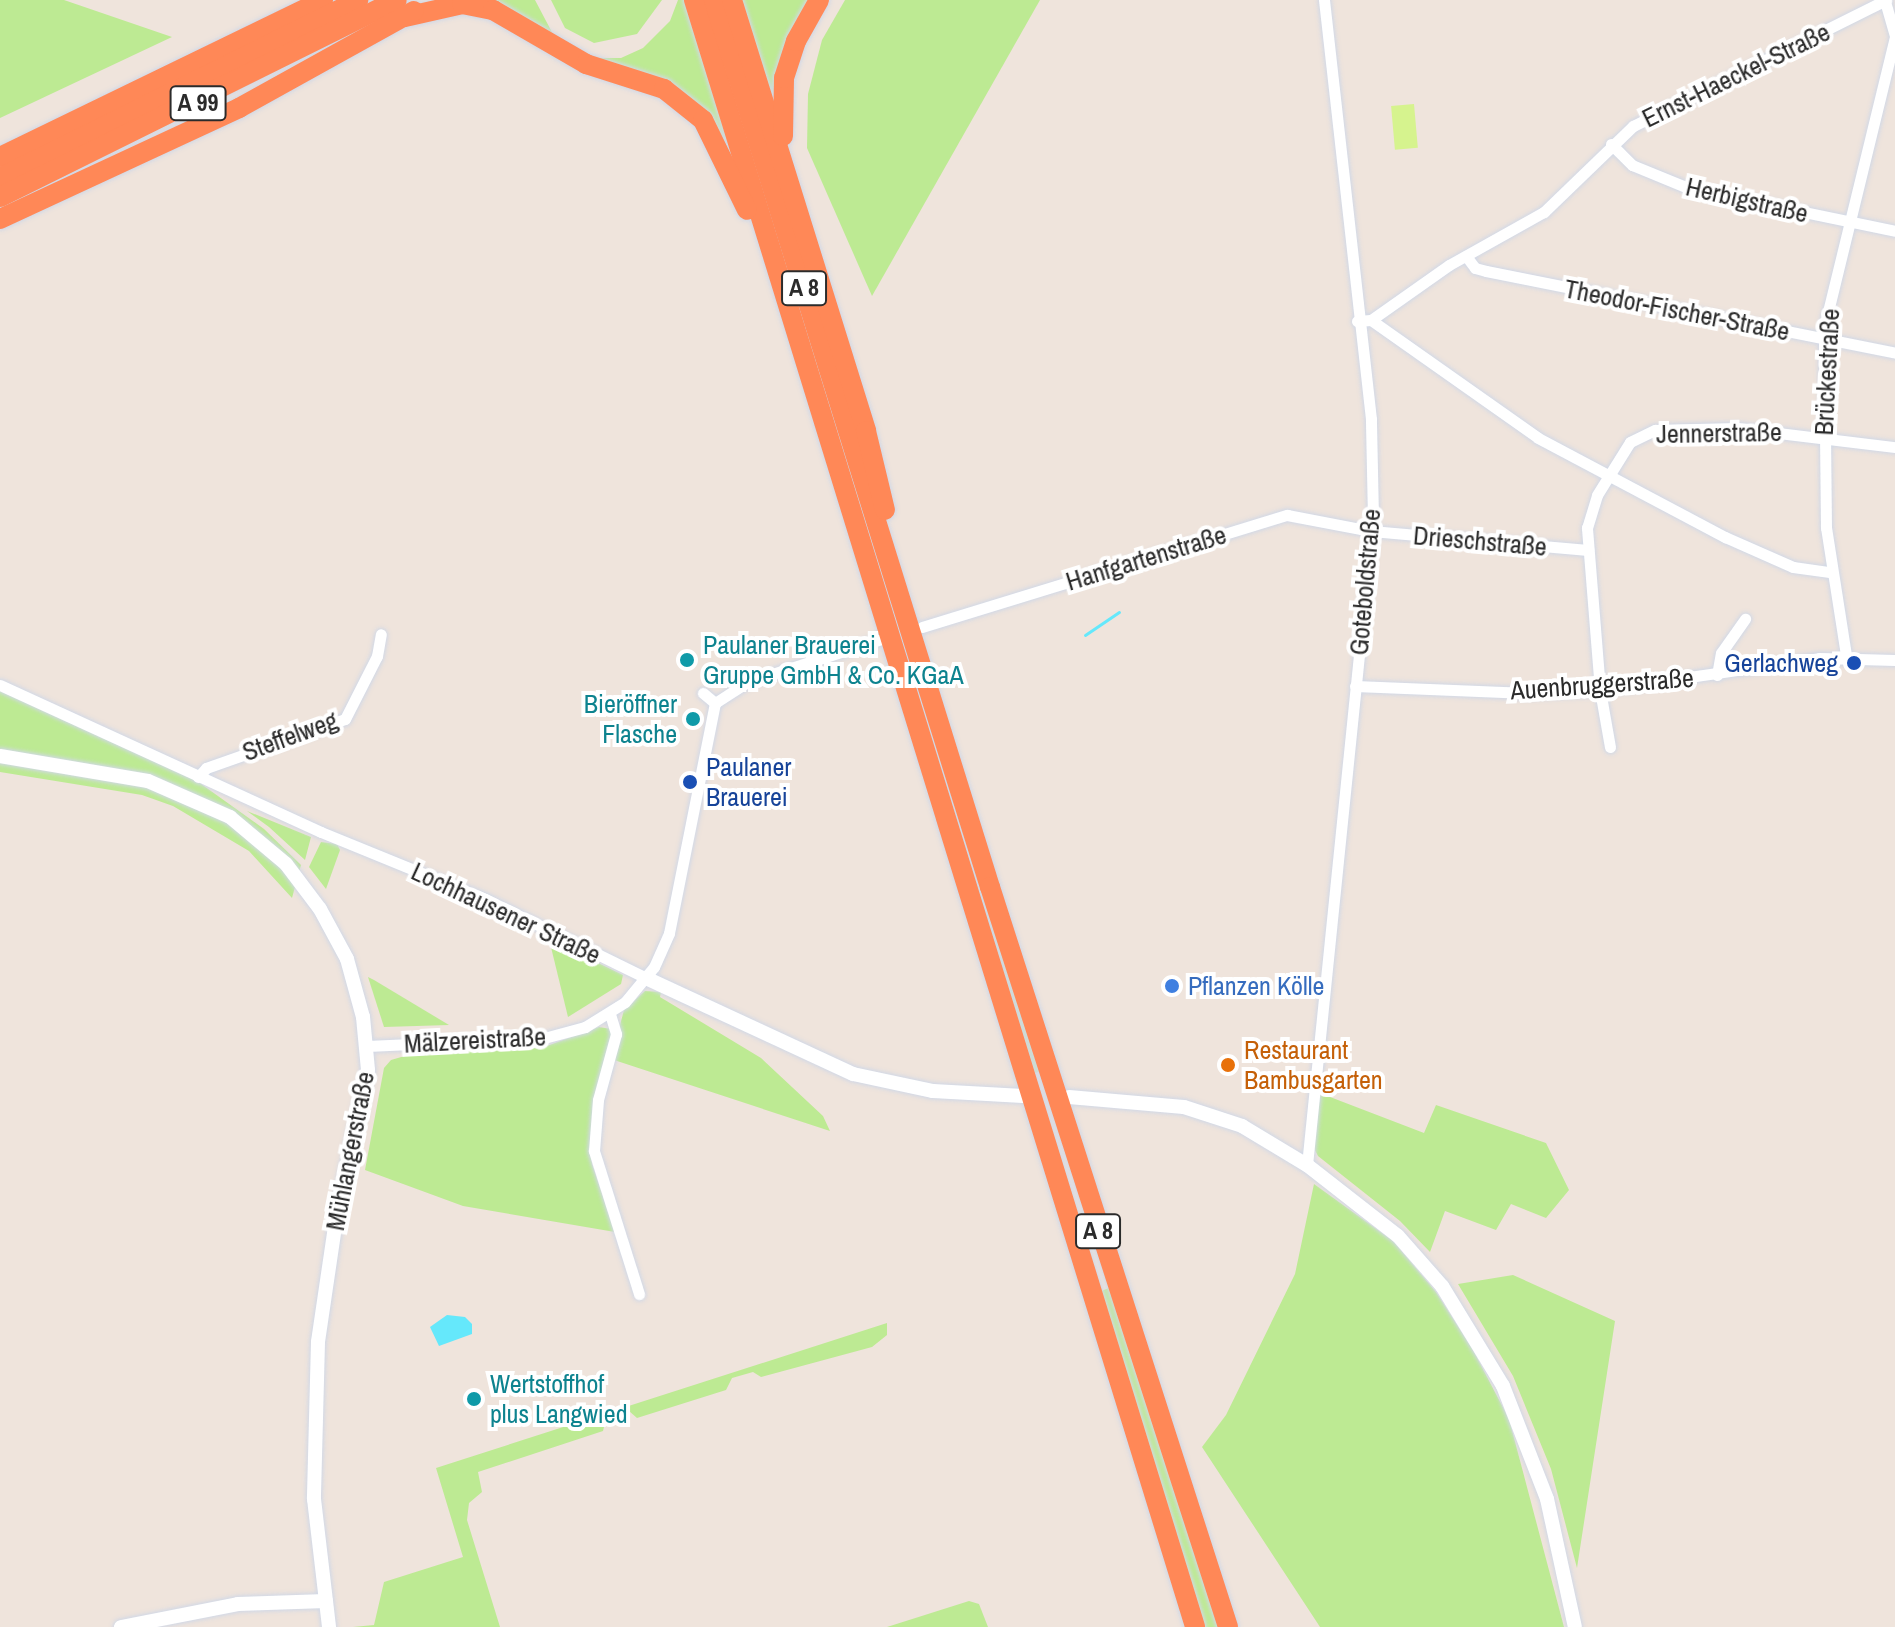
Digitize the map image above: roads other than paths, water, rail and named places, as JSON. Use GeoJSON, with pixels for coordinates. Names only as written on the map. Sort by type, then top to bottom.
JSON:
{"type":"FeatureCollection","features":[{"type":"Feature","properties":{"kind":"highway"},"geometry":{"type":"LineString","coordinates":[[0,157],[323,0]]}},
{"type":"Feature","properties":{"kind":"highway","name":"A 99"},"geometry":{"type":"LineString","coordinates":[[0,178],[358,0]]}},
{"type":"Feature","properties":{"kind":"highway"},"geometry":{"type":"LineString","coordinates":[[0,219],[239,108],[401,8],[431,0]]}},
{"type":"Feature","properties":{"kind":"highway","name":"A 8"},"geometry":{"type":"LineString","coordinates":[[694,0],[1195,1627]]}},
{"type":"Feature","properties":{"kind":"highway","name":"A 8"},"geometry":{"type":"LineString","coordinates":[[714,0],[1153,1404],[1228,1627]]}},
{"type":"Feature","properties":{"kind":"highway"},"geometry":{"type":"LineString","coordinates":[[732,0],[866,431],[896,560],[894,577]]}},
{"type":"Feature","properties":{"kind":"highway"},"geometry":{"type":"LineString","coordinates":[[787,178],[791,167],[781,112],[784,78],[796,41],[819,0]]}},
{"type":"Feature","properties":{"kind":"highway"},"geometry":{"type":"LineString","coordinates":[[401,8],[462,4],[493,10],[525,25],[564,54],[640,79],[683,101],[718,143],[774,259]]}},
{"type":"Feature","properties":{"kind":"highway","name":"A 99"},"geometry":{"type":"LineString","coordinates":[[0,197],[401,8]]}},
{"type":"Feature","properties":{"kind":"street","name":"Goteboldstraße"},"geometry":{"type":"LineString","coordinates":[[1307,1165],[1371,531],[1374,464],[1324,0]]}},
{"type":"Feature","properties":{"kind":"street","name":"Ernst-Haeckel-Straße"},"geometry":{"type":"LineString","coordinates":[[1357,321],[1371,320],[1466,256],[1544,212],[1611,144],[1665,107],[1885,0]]}},
{"type":"Feature","properties":{"kind":"street","name":"Brückestraße"},"geometry":{"type":"LineString","coordinates":[[1846,655],[1830,572],[1823,435],[1824,340],[1848,222],[1895,36],[1885,0]]}},
{"type":"Feature","properties":{"kind":"street","name":"Herbigstraße"},"geometry":{"type":"LineString","coordinates":[[1611,144],[1632,165],[1688,188],[1895,231]]}},
{"type":"Feature","properties":{"kind":"street","name":"Theodor-Fischer-Straße"},"geometry":{"type":"LineString","coordinates":[[1466,256],[1475,268],[1486,271],[1895,353]]}},
{"type":"Feature","properties":{"kind":"street"},"geometry":{"type":"LineString","coordinates":[[1371,320],[1504,417],[1793,567],[1830,572]]}},
{"type":"Feature","properties":{"kind":"street","name":"Jennerstraße"},"geometry":{"type":"LineString","coordinates":[[1610,747],[1600,690],[1588,550],[1589,512],[1630,442],[1655,430],[1767,429],[1895,447]]}},
{"type":"Feature","properties":{"kind":"street","name":"Hanfgartenstraße"},"geometry":{"type":"LineString","coordinates":[[922,627],[1287,515],[1371,531]]}},
{"type":"Feature","properties":{"kind":"street","name":"Drieschstraße"},"geometry":{"type":"LineString","coordinates":[[1371,531],[1588,550]]}},
{"type":"Feature","properties":{"kind":"street"},"geometry":{"type":"LineString","coordinates":[[1717,675],[1721,653],[1745,619]]}},
{"type":"Feature","properties":{"kind":"street","name":"Steffelweg"},"geometry":{"type":"LineString","coordinates":[[198,777],[206,768],[345,719],[377,656],[381,634]]}},
{"type":"Feature","properties":{"kind":"street"},"geometry":{"type":"LineString","coordinates":[[703,693],[715,703],[747,682],[879,640]]}},
{"type":"Feature","properties":{"kind":"street","name":"Auenbruggerstraße"},"geometry":{"type":"LineString","coordinates":[[1355,686],[1528,693],[1600,690],[1846,655],[1895,660]]}},
{"type":"Feature","properties":{"kind":"street","name":"Lochhausener Straße"},"geometry":{"type":"LineString","coordinates":[[0,685],[198,777],[485,899],[853,1074],[933,1091],[1023,1096]]}},
{"type":"Feature","properties":{"kind":"street","name":"Mälzereistraße"},"geometry":{"type":"LineString","coordinates":[[367,1046],[544,1038],[570,1033],[610,1014],[646,978],[669,933],[715,703]]}},
{"type":"Feature","properties":{"kind":"street","name":"Mühlangerstraße"},"geometry":{"type":"LineString","coordinates":[[0,756],[120,775],[175,789],[256,836],[295,875],[335,934],[359,994],[367,1046],[364,1103],[337,1213],[318,1342],[314,1499],[329,1627]]}},
{"type":"Feature","properties":{"kind":"street"},"geometry":{"type":"LineString","coordinates":[[610,1014],[616,1034],[598,1100],[594,1151],[639,1294]]}},
{"type":"Feature","properties":{"kind":"street"},"geometry":{"type":"LineString","coordinates":[[1069,1097],[1161,1103],[1207,1113],[1242,1126],[1307,1165],[1407,1245],[1442,1286],[1503,1386],[1547,1499],[1575,1627]]}},
{"type":"Feature","properties":{"kind":"street"},"geometry":{"type":"LineString","coordinates":[[121,1627],[238,1604],[326,1601]]}},
{"type":"Feature","properties":{"kind":"water"},"geometry":{"type":"Polygon","coordinates":[[[447,1315],[465,1317],[472,1324],[472,1334],[439,1346],[430,1327],[447,1315]]]}},
{"type":"Feature","properties":{"kind":"waterway"},"geometry":{"type":"LineString","coordinates":[[1085,635],[1119,612]]}},
{"type":"Feature","properties":{"kind":"place","name":"Paulaner Brauerei Gruppe GmbH & Co. KGaA"},"geometry":{"type":"Point","coordinates":[687,660]}},
{"type":"Feature","properties":{"kind":"place","name":"Gerlachweg"},"geometry":{"type":"Point","coordinates":[1854,663]}},
{"type":"Feature","properties":{"kind":"place","name":"Bieröffner Flasche"},"geometry":{"type":"Point","coordinates":[693,719]}},
{"type":"Feature","properties":{"kind":"place","name":"Paulaner Brauerei"},"geometry":{"type":"Point","coordinates":[690,782]}},
{"type":"Feature","properties":{"kind":"place","name":"Pflanzen Kölle"},"geometry":{"type":"Point","coordinates":[1172,986]}},
{"type":"Feature","properties":{"kind":"place","name":"Restaurant Bambusgarten"},"geometry":{"type":"Point","coordinates":[1228,1065]}},
{"type":"Feature","properties":{"kind":"place","name":"Wertstoffhof plus Langwied"},"geometry":{"type":"Point","coordinates":[474,1399]}}]}
